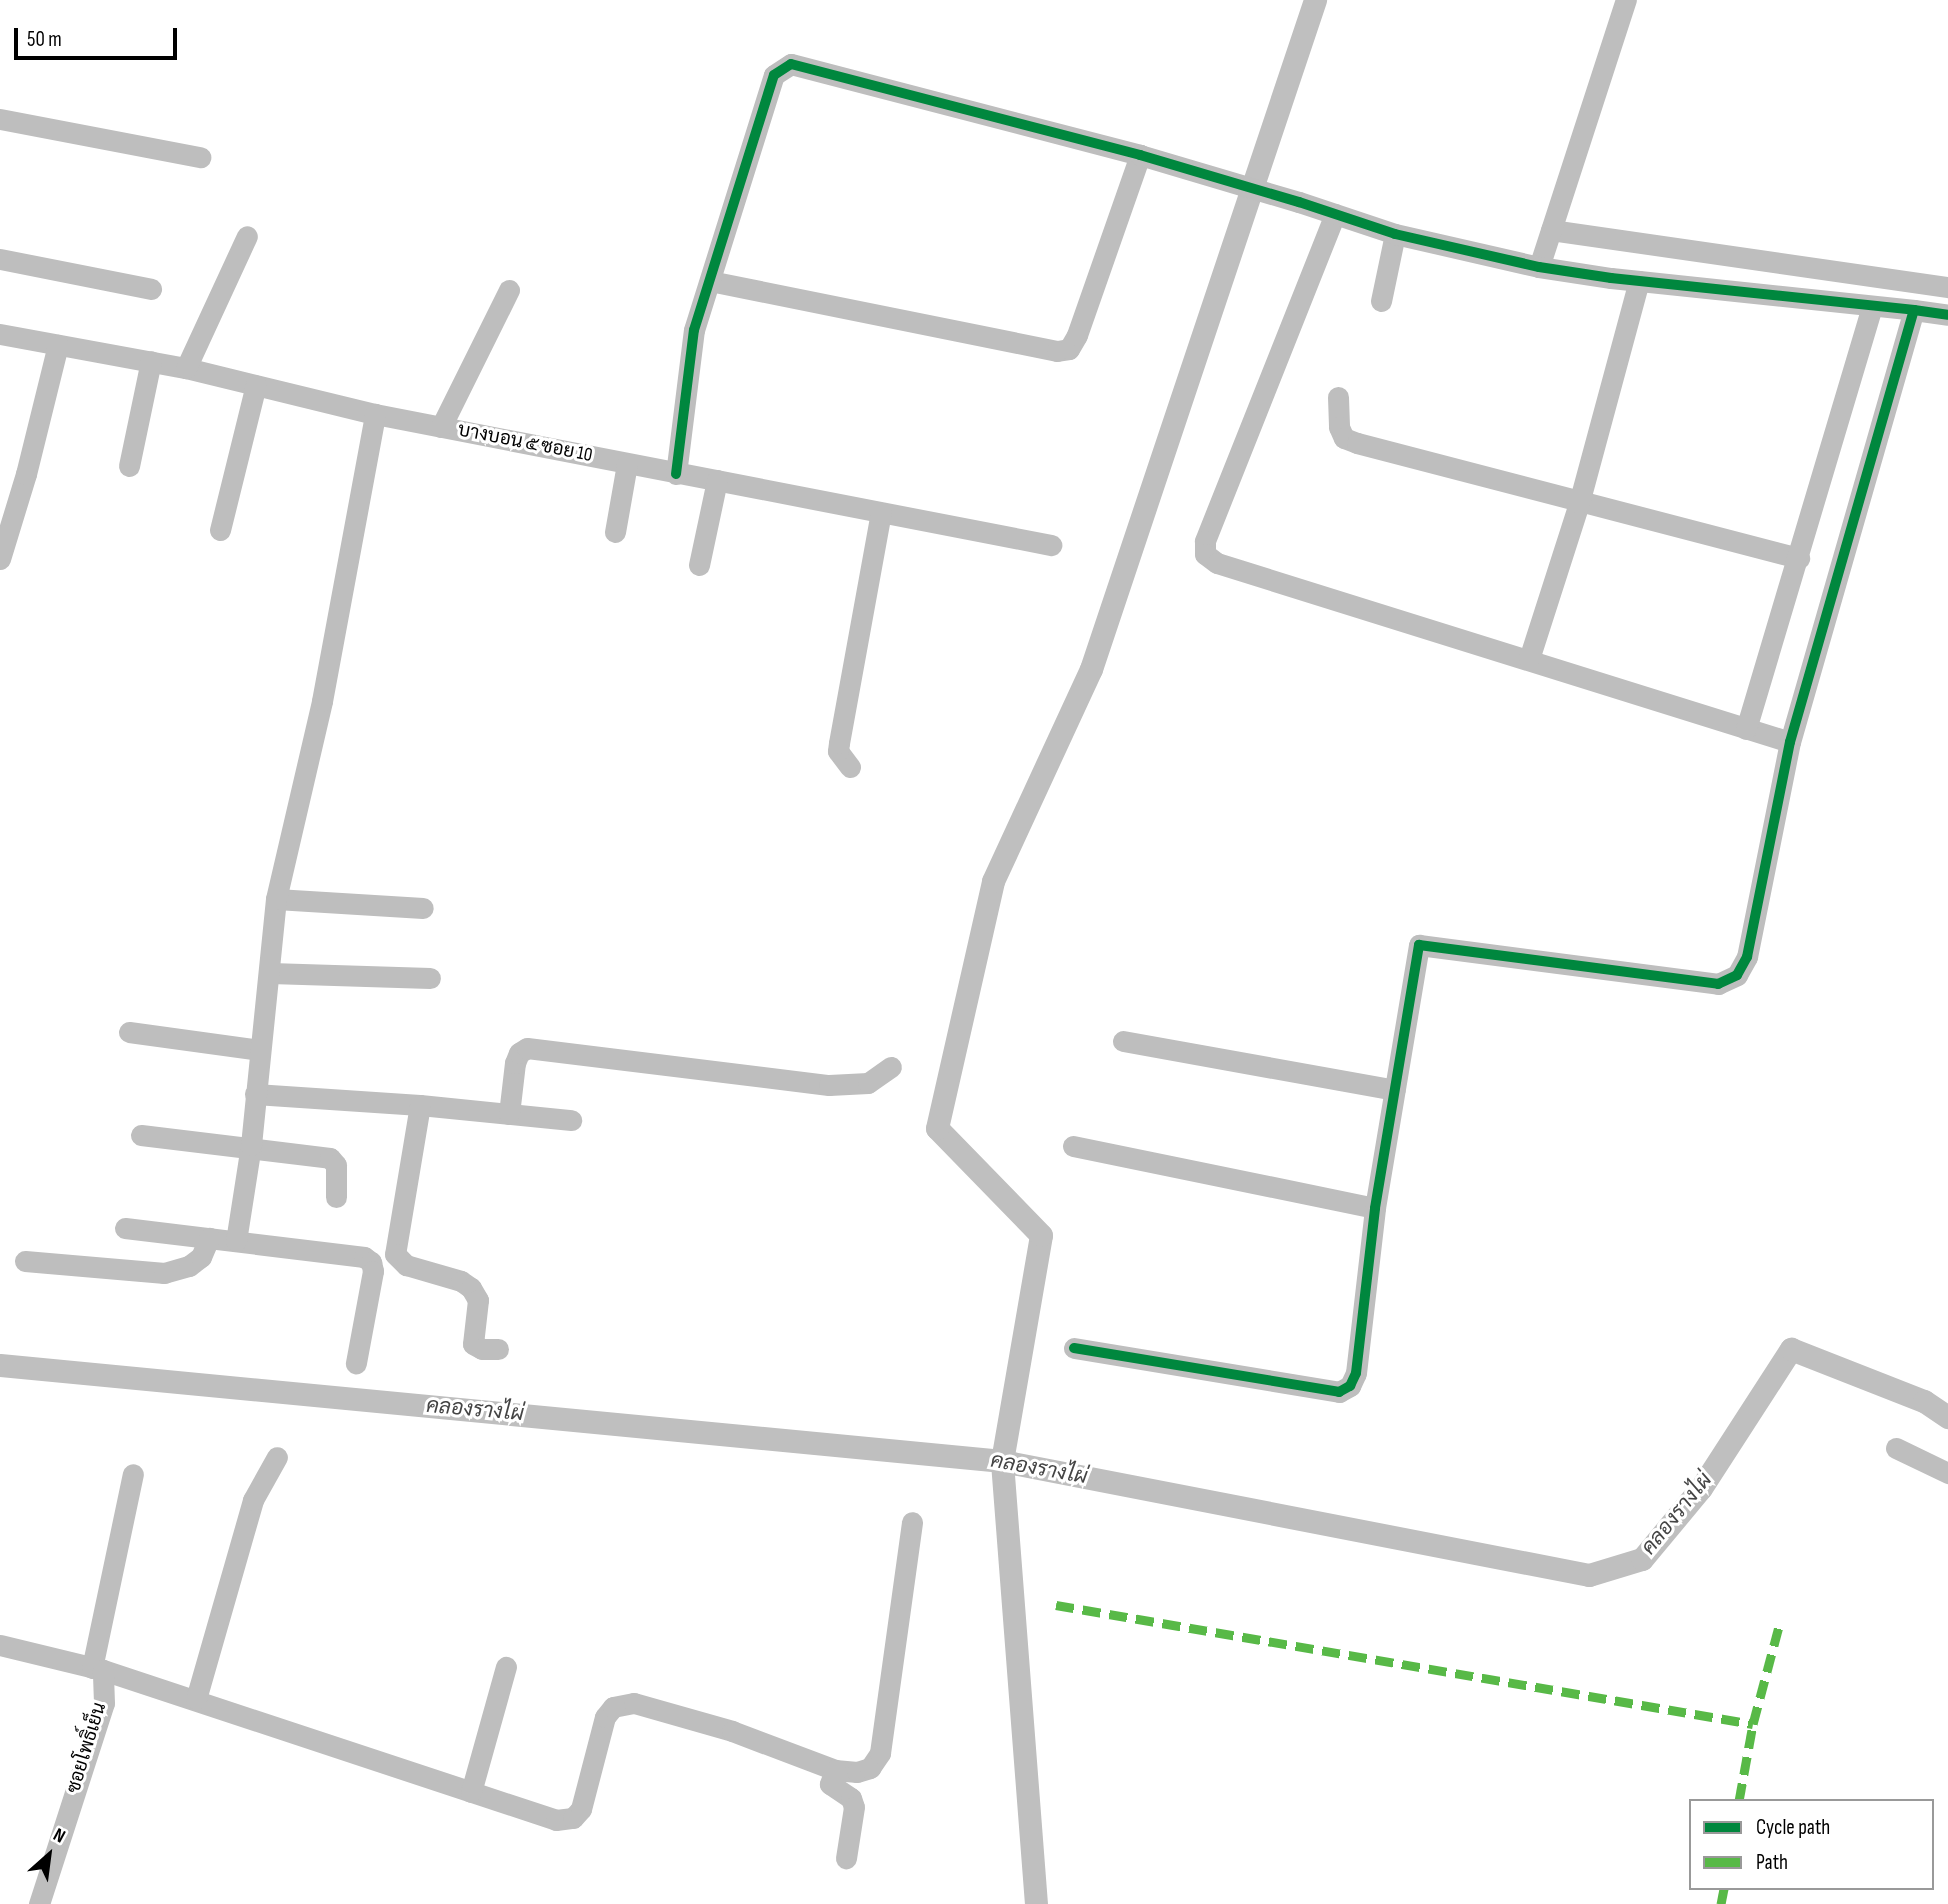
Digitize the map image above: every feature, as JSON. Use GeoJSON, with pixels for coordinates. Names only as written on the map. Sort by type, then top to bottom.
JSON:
{"type":"FeatureCollection","features":[{"type":"Feature","properties":{"kind":"street"},"geometry":{"type":"LineString","coordinates":[[1539,267],[1626,0]]}},
{"type":"Feature","properties":{"kind":"street"},"geometry":{"type":"LineString","coordinates":[[676,474],[694,330],[774,75],[791,64],[1140,155],[1299,202],[1395,234],[1539,267],[1639,281],[1948,315]]}},
{"type":"Feature","properties":{"kind":"street"},"geometry":{"type":"LineString","coordinates":[[0,119],[200,157]]}},
{"type":"Feature","properties":{"kind":"street"},"geometry":{"type":"LineString","coordinates":[[710,281],[1057,351],[1069,349],[1077,335],[1140,155]]}},
{"type":"Feature","properties":{"kind":"street"},"geometry":{"type":"LineString","coordinates":[[1335,214],[1205,541],[1205,554],[1217,563],[1790,742]]}},
{"type":"Feature","properties":{"kind":"street"},"geometry":{"type":"LineString","coordinates":[[1551,230],[1948,287]]}},
{"type":"Feature","properties":{"kind":"street"},"geometry":{"type":"LineString","coordinates":[[1381,301],[1395,234]]}},
{"type":"Feature","properties":{"kind":"street"},"geometry":{"type":"LineString","coordinates":[[186,368],[247,236]]}},
{"type":"Feature","properties":{"kind":"street"},"geometry":{"type":"LineString","coordinates":[[0,259],[151,289]]}},
{"type":"Feature","properties":{"kind":"street"},"geometry":{"type":"LineString","coordinates":[[1528,659],[1579,503],[1639,281]]}},
{"type":"Feature","properties":{"kind":"street"},"geometry":{"type":"LineString","coordinates":[[441,427],[509,290]]}},
{"type":"Feature","properties":{"kind":"street"},"geometry":{"type":"LineString","coordinates":[[1746,729],[1872,306]]}},
{"type":"Feature","properties":{"kind":"street"},"geometry":{"type":"LineString","coordinates":[[1074,1348],[1339,1392],[1350,1386],[1356,1373],[1375,1208],[1419,945],[1718,984],[1737,975],[1747,957],[1790,742],[1914,310]]}},
{"type":"Feature","properties":{"kind":"street","name":"บางบอน ๕ ซอย 10"},"geometry":{"type":"LineString","coordinates":[[0,334],[186,368],[375,414],[1051,545]]}},
{"type":"Feature","properties":{"kind":"street"},"geometry":{"type":"LineString","coordinates":[[0,559],[26,474],[58,345]]}},
{"type":"Feature","properties":{"kind":"street"},"geometry":{"type":"LineString","coordinates":[[129,466],[151,361]]}},
{"type":"Feature","properties":{"kind":"street"},"geometry":{"type":"LineString","coordinates":[[220,530],[256,385]]}},
{"type":"Feature","properties":{"kind":"street"},"geometry":{"type":"LineString","coordinates":[[1338,397],[1339,428],[1344,438],[1579,503],[1799,558]]}},
{"type":"Feature","properties":{"kind":"street"},"geometry":{"type":"LineString","coordinates":[[236,1241],[251,1145],[276,899],[322,701],[375,414]]}},
{"type":"Feature","properties":{"kind":"street"},"geometry":{"type":"LineString","coordinates":[[615,532],[627,464]]}},
{"type":"Feature","properties":{"kind":"street"},"geometry":{"type":"LineString","coordinates":[[699,565],[717,480]]}},
{"type":"Feature","properties":{"kind":"street"},"geometry":{"type":"LineString","coordinates":[[850,767],[838,751],[881,513]]}},
{"type":"Feature","properties":{"kind":"street"},"geometry":{"type":"LineString","coordinates":[[276,899],[422,908]]}},
{"type":"Feature","properties":{"kind":"street"},"geometry":{"type":"LineString","coordinates":[[270,973],[430,978]]}},
{"type":"Feature","properties":{"kind":"street"},"geometry":{"type":"LineString","coordinates":[[129,1032],[260,1050]]}},
{"type":"Feature","properties":{"kind":"street"},"geometry":{"type":"LineString","coordinates":[[1123,1041],[1395,1090]]}},
{"type":"Feature","properties":{"kind":"street"},"geometry":{"type":"LineString","coordinates":[[509,1114],[515,1063],[519,1053],[527,1048],[829,1085],[868,1083],[883,1076],[891,1067]]}},
{"type":"Feature","properties":{"kind":"street"},"geometry":{"type":"LineString","coordinates":[[255,1094],[420,1105],[571,1120]]}},
{"type":"Feature","properties":{"kind":"street"},"geometry":{"type":"LineString","coordinates":[[420,1105],[395,1254],[406,1265],[454,1278],[471,1288],[478,1300],[473,1344],[482,1349],[498,1349]]}},
{"type":"Feature","properties":{"kind":"street"},"geometry":{"type":"LineString","coordinates":[[141,1135],[251,1145],[330,1157],[336,1165],[335,1198]]}},
{"type":"Feature","properties":{"kind":"street"},"geometry":{"type":"LineString","coordinates":[[1073,1146],[1375,1208]]}},
{"type":"Feature","properties":{"kind":"street"},"geometry":{"type":"LineString","coordinates":[[125,1228],[353,1255],[371,1262],[373,1271],[356,1363]]}},
{"type":"Feature","properties":{"kind":"street"},"geometry":{"type":"LineString","coordinates":[[24,1261],[164,1273],[195,1261],[201,1256],[209,1238]]}},
{"type":"Feature","properties":{"kind":"street"},"geometry":{"type":"LineString","coordinates":[[1896,1448],[1948,1473]]}},
{"type":"Feature","properties":{"kind":"street"},"geometry":{"type":"LineString","coordinates":[[196,1699],[253,1500],[277,1457]]}},
{"type":"Feature","properties":{"kind":"street","name":"ซอยโพธิ์เย็น"},"geometry":{"type":"LineString","coordinates":[[39,1904],[104,1703],[98,1669],[133,1474]]}},
{"type":"Feature","properties":{"kind":"street"},"geometry":{"type":"LineString","coordinates":[[0,1644],[98,1669],[196,1699],[556,1820],[573,1818],[581,1809],[605,1717],[613,1707],[634,1703],[732,1731],[835,1770],[857,1772],[870,1769],[880,1753],[912,1522]]}},
{"type":"Feature","properties":{"kind":"street"},"geometry":{"type":"LineString","coordinates":[[471,1793],[506,1667]]}},
{"type":"Feature","properties":{"kind":"street"},"geometry":{"type":"LineString","coordinates":[[835,1770],[830,1784],[851,1798],[854,1807],[846,1858]]}},
{"type":"Feature","properties":{"kind":"waterway"},"geometry":{"type":"LineString","coordinates":[[1036,1904],[1002,1461],[1041,1235],[937,1128],[993,881],[1091,669],[1315,0]]}},
{"type":"Feature","properties":{"kind":"waterway","name":"คลองรางไผ่"},"geometry":{"type":"LineString","coordinates":[[0,1365],[1002,1461],[1589,1575],[1642,1559],[1701,1488],[1791,1349],[1924,1401],[1948,1417]]}},
{"type":"Feature","properties":{"kind":"marked path"},"geometry":{"type":"LineString","coordinates":[[1056,1605],[1753,1724]]}},
{"type":"Feature","properties":{"kind":"marked path"},"geometry":{"type":"LineString","coordinates":[[1739,1799],[1753,1724],[1779,1626]]}},
{"type":"Feature","properties":{"kind":"marked path"},"geometry":{"type":"LineString","coordinates":[[1721,1904],[1724,1890]]}},
{"type":"Feature","properties":{"kind":"cycle path"},"geometry":{"type":"LineString","coordinates":[[676,474],[694,330],[774,75],[791,64],[1140,155],[1299,202],[1395,234],[1539,267],[1611,278],[1914,310]]}},
{"type":"Feature","properties":{"kind":"cycle path"},"geometry":{"type":"LineString","coordinates":[[1074,1348],[1339,1392],[1350,1386],[1356,1373],[1375,1208],[1419,945],[1718,984],[1737,975],[1747,957],[1790,742],[1914,310],[1948,315]]}}]}
